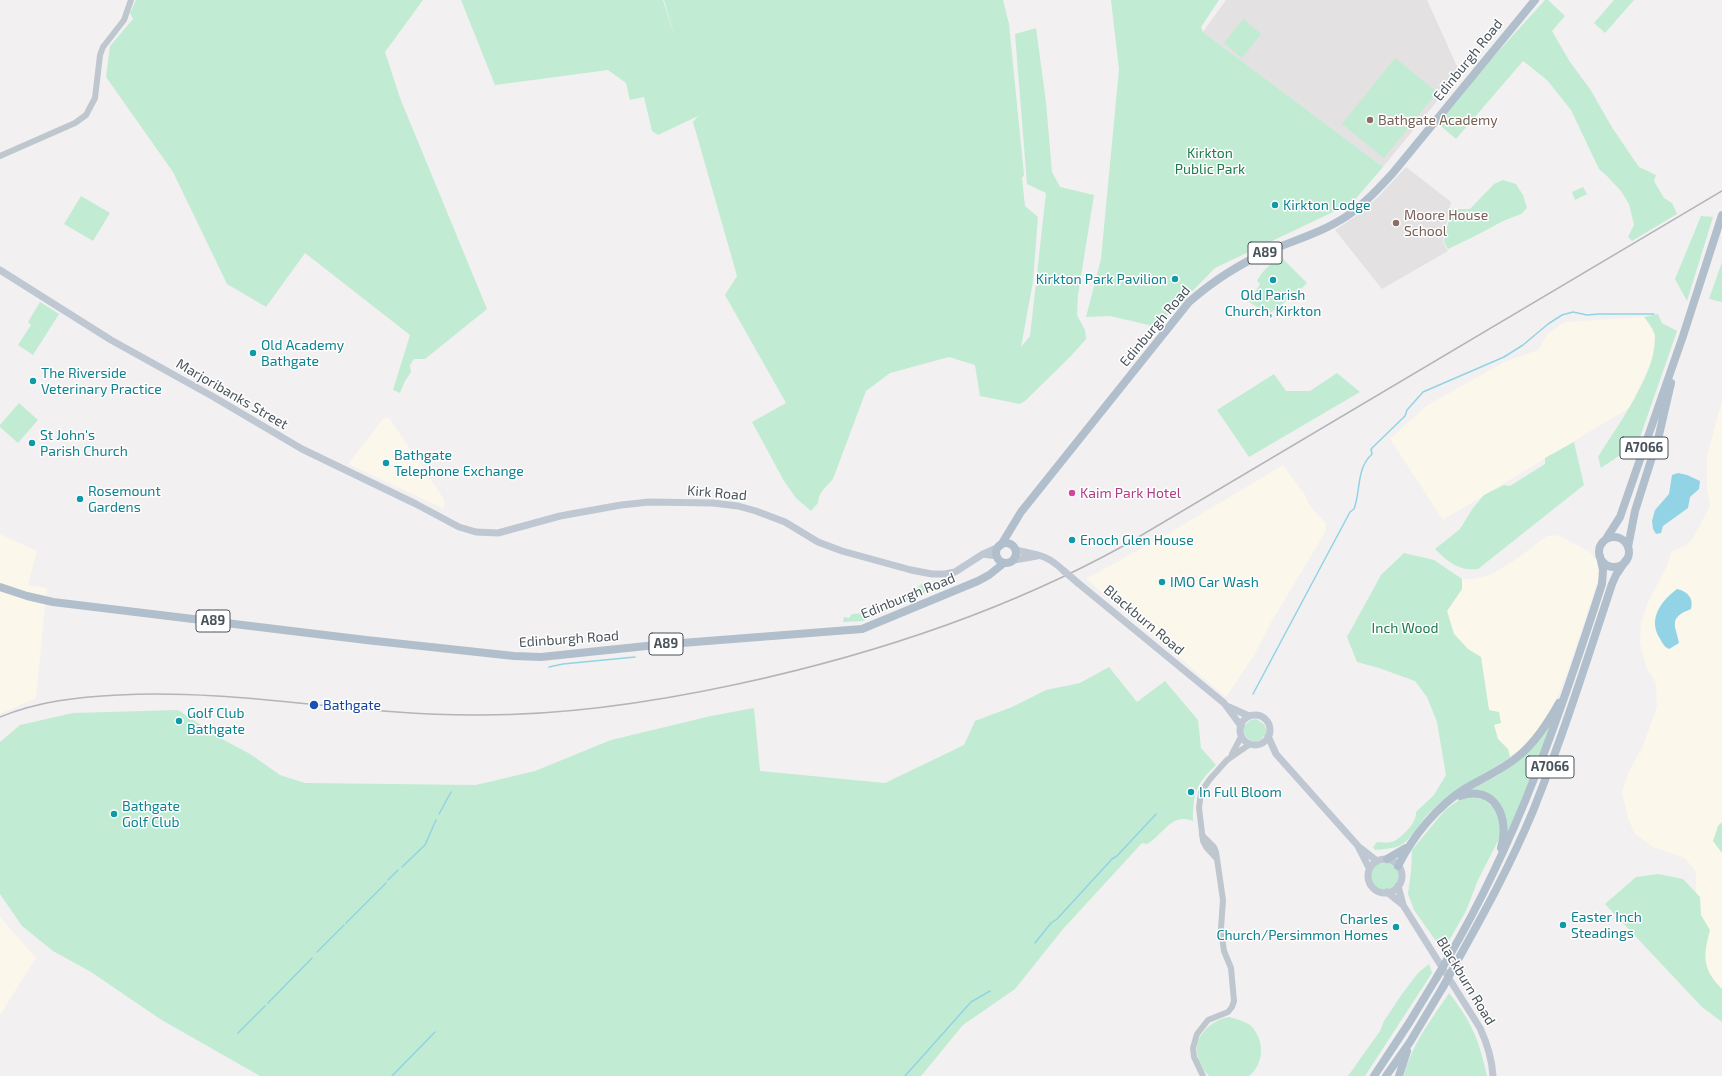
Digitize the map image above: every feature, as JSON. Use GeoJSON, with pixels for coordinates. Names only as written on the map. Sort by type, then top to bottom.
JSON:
{"type":"FeatureCollection","features":[{"type":"Feature","properties":{"kind":"main road","name":"Edinburgh Road"},"geometry":{"type":"LineString","coordinates":[[1000,546],[1021,512],[1188,302],[1206,287],[1235,268],[1268,252],[1315,233],[1346,216],[1369,198],[1392,174],[1535,0]]}},
{"type":"Feature","properties":{"kind":"main road","name":"A7066"},"geometry":{"type":"LineString","coordinates":[[1374,1076],[1410,1023],[1461,937],[1515,826],[1531,789],[1568,686],[1602,584],[1603,570],[1600,547],[1620,517],[1677,353],[1722,215]]}},
{"type":"Feature","properties":{"kind":"main road","name":"Marjoribanks Street"},"geometry":{"type":"LineString","coordinates":[[0,270],[110,340],[212,396],[302,449],[416,504],[459,527]]}},
{"type":"Feature","properties":{"kind":"main road","name":"A7066"},"geometry":{"type":"LineString","coordinates":[[1386,1076],[1410,1042],[1482,917],[1532,812],[1562,737],[1612,584],[1629,554],[1628,547],[1635,511],[1664,415],[1677,353]]}},
{"type":"Feature","properties":{"kind":"main road","name":"Kirk Road"},"geometry":{"type":"LineString","coordinates":[[459,527],[476,532],[498,533],[560,516],[649,502],[713,503],[738,506],[756,511],[785,522],[818,542],[842,551],[910,570],[932,574],[955,572],[983,554],[1000,546]]}},
{"type":"Feature","properties":{"kind":"main road","name":"Edinburgh Road"},"geometry":{"type":"LineString","coordinates":[[1010,544],[1012,525]]}},
{"type":"Feature","properties":{"kind":"main road"},"geometry":{"type":"LineString","coordinates":[[1606,539],[1619,538],[1623,540],[1628,547]]}},
{"type":"Feature","properties":{"kind":"main road"},"geometry":{"type":"LineString","coordinates":[[1000,546],[1010,544],[1016,550],[1017,554],[1014,560]]}},
{"type":"Feature","properties":{"kind":"main road","name":"A89"},"geometry":{"type":"LineString","coordinates":[[1000,546],[1000,560],[1010,563],[1014,560]]}},
{"type":"Feature","properties":{"kind":"main road","name":"Blackburn Road"},"geometry":{"type":"LineString","coordinates":[[1016,550],[1046,556],[1052,559],[1078,583],[1225,705],[1240,726]]}},
{"type":"Feature","properties":{"kind":"main road"},"geometry":{"type":"LineString","coordinates":[[983,554],[1000,560]]}},
{"type":"Feature","properties":{"kind":"main road"},"geometry":{"type":"LineString","coordinates":[[1014,560],[1046,556]]}},
{"type":"Feature","properties":{"kind":"main road"},"geometry":{"type":"LineString","coordinates":[[1600,556],[1604,563],[1611,566],[1619,566],[1626,560]]}},
{"type":"Feature","properties":{"kind":"main road","name":"Edinburgh Road"},"geometry":{"type":"LineString","coordinates":[[0,587],[46,601],[366,640],[514,656],[541,657],[656,645],[862,629],[951,593],[989,575],[1000,560]]}},
{"type":"Feature","properties":{"kind":"main road","name":"A7066"},"geometry":{"type":"LineString","coordinates":[[1407,848],[1431,818],[1451,799],[1465,789],[1504,767],[1521,754],[1540,732],[1568,686]]}},
{"type":"Feature","properties":{"kind":"main road","name":"Blackburn Road"},"geometry":{"type":"LineString","coordinates":[[1225,705],[1249,716]]}},
{"type":"Feature","properties":{"kind":"main road"},"geometry":{"type":"LineString","coordinates":[[1249,716],[1259,716],[1267,721],[1270,730],[1266,740],[1259,744],[1250,744],[1242,736],[1240,726],[1249,716]]}},
{"type":"Feature","properties":{"kind":"main road"},"geometry":{"type":"LineString","coordinates":[[1268,736],[1276,754],[1359,847],[1377,861]]}},
{"type":"Feature","properties":{"kind":"main road"},"geometry":{"type":"LineString","coordinates":[[1259,744],[1276,754]]}},
{"type":"Feature","properties":{"kind":"main road","name":"A7066"},"geometry":{"type":"LineString","coordinates":[[1451,799],[1470,793],[1480,794],[1492,801],[1502,815],[1505,828],[1502,845],[1493,872]]}},
{"type":"Feature","properties":{"kind":"main road"},"geometry":{"type":"LineString","coordinates":[[1359,847],[1369,868],[1368,879],[1372,887],[1380,892],[1391,891],[1398,886],[1401,876],[1398,866],[1393,861],[1387,859]]}},
{"type":"Feature","properties":{"kind":"main road"},"geometry":{"type":"LineString","coordinates":[[1369,868],[1377,861],[1387,859],[1407,848]]}},
{"type":"Feature","properties":{"kind":"main road"},"geometry":{"type":"LineString","coordinates":[[1398,866],[1407,848]]}},
{"type":"Feature","properties":{"kind":"main road","name":"Blackburn Road"},"geometry":{"type":"LineString","coordinates":[[1398,886],[1403,905],[1480,1028],[1487,1044],[1493,1076]]}},
{"type":"Feature","properties":{"kind":"main road","name":"Blackburn Road"},"geometry":{"type":"LineString","coordinates":[[1387,892],[1403,905]]}},
{"type":"Feature","properties":{"kind":"main road","name":"A7066"},"geometry":{"type":"LineString","coordinates":[[1399,1076],[1410,1042]]}},
{"type":"Feature","properties":{"kind":"street"},"geometry":{"type":"LineString","coordinates":[[0,156],[75,123],[86,115],[95,98],[100,55],[103,47],[124,20],[131,0]]}},
{"type":"Feature","properties":{"kind":"street"},"geometry":{"type":"LineString","coordinates":[[1232,755],[1242,736]]}},
{"type":"Feature","properties":{"kind":"street"},"geometry":{"type":"LineString","coordinates":[[1203,1076],[1194,1057],[1193,1048],[1198,1032],[1208,1020],[1228,1012],[1232,1008],[1234,1001],[1231,968],[1224,951],[1222,937],[1221,928],[1223,900],[1217,858],[1204,844],[1199,805],[1202,790],[1216,771],[1232,755],[1250,744]]}},
{"type":"Feature","properties":{"kind":"shaded area","name":"Bathgate Academy"},"geometry":{"type":"Polygon","coordinates":[[[1226,0],[1427,0],[1460,73],[1383,167],[1203,32],[1226,0]]]}},
{"type":"Feature","properties":{"kind":"shaded area","name":"Moore House School"},"geometry":{"type":"Polygon","coordinates":[[[1406,167],[1451,202],[1443,242],[1448,251],[1382,289],[1335,230],[1356,216],[1378,197],[1406,167]]]}},
{"type":"Feature","properties":{"kind":"shaded area"},"geometry":{"type":"Polygon","coordinates":[[[1644,317],[1655,335],[1652,361],[1629,408],[1443,520],[1390,439],[1426,406],[1504,362],[1538,350],[1548,333],[1565,322],[1644,317]]]}},
{"type":"Feature","properties":{"kind":"shaded area"},"geometry":{"type":"Polygon","coordinates":[[[1722,401],[1722,822],[1716,833],[1718,846],[1722,848],[1722,991],[1702,971],[1696,933],[1696,872],[1685,858],[1653,847],[1635,834],[1628,818],[1622,792],[1629,771],[1643,746],[1657,706],[1656,683],[1646,667],[1640,643],[1641,623],[1648,602],[1666,568],[1672,551],[1685,546],[1693,538],[1710,506],[1707,490],[1707,456],[1722,401]]]}},
{"type":"Feature","properties":{"kind":"shaded area"},"geometry":{"type":"Polygon","coordinates":[[[384,418],[389,418],[444,499],[444,509],[348,464],[384,418]]]}},
{"type":"Feature","properties":{"kind":"shaded area"},"geometry":{"type":"Polygon","coordinates":[[[1283,465],[1305,495],[1308,503],[1326,524],[1326,531],[1272,621],[1253,657],[1226,697],[1086,579],[1164,536],[1283,465]]]}},
{"type":"Feature","properties":{"kind":"shaded area"},"geometry":{"type":"Polygon","coordinates":[[[0,534],[37,551],[28,585],[47,588],[36,698],[0,714],[0,534]]]}},
{"type":"Feature","properties":{"kind":"shaded area"},"geometry":{"type":"Polygon","coordinates":[[[1558,535],[1590,552],[1596,560],[1600,574],[1568,670],[1558,695],[1546,718],[1536,732],[1510,757],[1508,749],[1498,739],[1494,725],[1501,722],[1489,710],[1481,657],[1468,649],[1454,634],[1447,611],[1462,589],[1462,579],[1473,579],[1490,575],[1512,562],[1547,536],[1558,535]]]}},
{"type":"Feature","properties":{"kind":"shaded area"},"geometry":{"type":"Polygon","coordinates":[[[0,917],[36,958],[0,1015],[0,917]]]}},
{"type":"Feature","properties":{"kind":"green space"},"geometry":{"type":"Polygon","coordinates":[[[136,0],[423,0],[385,52],[400,98],[487,309],[425,359],[414,359],[410,365],[411,372],[400,393],[393,390],[410,335],[305,253],[266,307],[227,284],[173,172],[106,77],[110,46],[133,19],[130,13],[136,0]]]}},
{"type":"Feature","properties":{"kind":"green space"},"geometry":{"type":"Polygon","coordinates":[[[461,0],[663,0],[675,38],[664,0],[1003,0],[1009,24],[1024,175],[1022,178],[1025,206],[1038,217],[1033,282],[1021,347],[1030,336],[1046,193],[1027,184],[1015,34],[1036,28],[1046,102],[1052,172],[1060,187],[1094,195],[1078,295],[1077,315],[1085,330],[1086,339],[1071,356],[1025,401],[1020,404],[980,396],[975,365],[949,357],[890,373],[866,391],[833,479],[825,487],[818,499],[818,503],[811,511],[796,498],[784,481],[752,422],[786,403],[725,295],[737,276],[693,122],[698,116],[658,135],[652,131],[644,97],[630,100],[626,83],[608,70],[495,85],[461,0]]]}},
{"type":"Feature","properties":{"kind":"green space","name":"Kirkton Public Park"},"geometry":{"type":"Polygon","coordinates":[[[1111,0],[1219,0],[1201,27],[1203,32],[1383,167],[1352,203],[1215,268],[1173,311],[1153,326],[1110,316],[1086,317],[1101,259],[1119,69],[1111,0]]]}},
{"type":"Feature","properties":{"kind":"green space"},"geometry":{"type":"Polygon","coordinates":[[[1545,0],[1548,0],[1565,16],[1552,31],[1570,62],[1590,89],[1613,129],[1639,167],[1656,175],[1654,181],[1664,198],[1672,203],[1677,214],[1632,241],[1628,237],[1634,225],[1629,204],[1621,191],[1599,169],[1571,110],[1547,80],[1523,61],[1456,139],[1435,121],[1545,0]]]}},
{"type":"Feature","properties":{"kind":"green space"},"geometry":{"type":"Polygon","coordinates":[[[1614,0],[1634,0],[1605,33],[1594,23],[1614,0]]]}},
{"type":"Feature","properties":{"kind":"green space"},"geometry":{"type":"Polygon","coordinates":[[[1243,19],[1261,34],[1242,58],[1224,43],[1243,19]]]}},
{"type":"Feature","properties":{"kind":"green space"},"geometry":{"type":"Polygon","coordinates":[[[1395,58],[1437,92],[1384,158],[1342,124],[1395,58]]]}},
{"type":"Feature","properties":{"kind":"green space"},"geometry":{"type":"Polygon","coordinates":[[[1503,180],[1516,184],[1523,195],[1527,208],[1521,214],[1503,221],[1448,249],[1444,242],[1451,209],[1470,209],[1494,184],[1503,180]]]}},
{"type":"Feature","properties":{"kind":"green space"},"geometry":{"type":"Polygon","coordinates":[[[1583,187],[1587,194],[1575,200],[1572,192],[1583,187]]]}},
{"type":"Feature","properties":{"kind":"green space"},"geometry":{"type":"Polygon","coordinates":[[[81,196],[110,213],[93,241],[64,224],[81,196]]]}},
{"type":"Feature","properties":{"kind":"green space"},"geometry":{"type":"Polygon","coordinates":[[[1701,216],[1713,217],[1687,301],[1675,279],[1701,216]]]}},
{"type":"Feature","properties":{"kind":"green space"},"geometry":{"type":"Polygon","coordinates":[[[1281,257],[1307,283],[1296,294],[1269,314],[1249,302],[1260,284],[1257,281],[1264,270],[1281,257]]]}},
{"type":"Feature","properties":{"kind":"green space"},"geometry":{"type":"Polygon","coordinates":[[[1722,262],[1722,302],[1709,299],[1722,262]]]}},
{"type":"Feature","properties":{"kind":"green space"},"geometry":{"type":"Polygon","coordinates":[[[40,302],[59,314],[33,355],[18,345],[31,325],[28,322],[40,302]]]}},
{"type":"Feature","properties":{"kind":"green space"},"geometry":{"type":"Polygon","coordinates":[[[1658,314],[1662,323],[1677,331],[1638,443],[1601,468],[1598,457],[1625,415],[1650,366],[1654,351],[1655,336],[1652,328],[1644,317],[1658,314]]]}},
{"type":"Feature","properties":{"kind":"green space"},"geometry":{"type":"Polygon","coordinates":[[[1337,373],[1360,392],[1249,457],[1217,410],[1274,374],[1286,391],[1310,391],[1337,373]]]}},
{"type":"Feature","properties":{"kind":"green space"},"geometry":{"type":"Polygon","coordinates":[[[19,403],[38,420],[18,443],[0,427],[0,425],[19,403]]]}},
{"type":"Feature","properties":{"kind":"green space"},"geometry":{"type":"Polygon","coordinates":[[[1574,442],[1584,485],[1478,569],[1465,569],[1454,565],[1435,549],[1460,529],[1473,508],[1484,495],[1504,485],[1510,486],[1545,464],[1545,458],[1574,442]]]}},
{"type":"Feature","properties":{"kind":"green space","name":"Inch Wood"},"geometry":{"type":"Polygon","coordinates":[[[1404,553],[1434,560],[1462,579],[1462,589],[1447,611],[1454,634],[1468,649],[1481,657],[1489,710],[1499,712],[1501,723],[1494,725],[1498,739],[1508,749],[1510,757],[1459,789],[1439,804],[1426,816],[1408,840],[1404,843],[1393,848],[1375,850],[1373,847],[1377,842],[1394,841],[1406,832],[1416,816],[1416,812],[1434,795],[1446,775],[1437,722],[1427,697],[1415,681],[1357,662],[1347,637],[1381,575],[1404,553]]]}},
{"type":"Feature","properties":{"kind":"green space"},"geometry":{"type":"Polygon","coordinates":[[[924,582],[932,585],[930,590],[863,621],[843,622],[844,617],[849,618],[852,614],[864,613],[894,598],[900,599],[924,582]]]}},
{"type":"Feature","properties":{"kind":"green space"},"geometry":{"type":"Polygon","coordinates":[[[1109,667],[1137,702],[1165,681],[1198,720],[1201,748],[1216,765],[1204,778],[1197,790],[1194,803],[1193,821],[1179,819],[1168,825],[1147,844],[1142,843],[1063,929],[1015,989],[963,1025],[921,1076],[260,1076],[160,1019],[91,972],[53,951],[22,926],[0,894],[0,742],[20,725],[73,713],[178,710],[222,739],[250,754],[280,775],[305,783],[476,785],[535,771],[611,740],[711,716],[754,708],[760,771],[885,783],[964,745],[975,721],[1012,707],[1046,690],[1080,683],[1109,667]]]}},
{"type":"Feature","properties":{"kind":"green space"},"geometry":{"type":"Polygon","coordinates":[[[1256,719],[1264,724],[1267,731],[1261,740],[1252,742],[1248,739],[1242,727],[1251,720],[1256,719]]]}},
{"type":"Feature","properties":{"kind":"green space"},"geometry":{"type":"Polygon","coordinates":[[[1553,719],[1507,834],[1500,804],[1468,791],[1497,776],[1520,759],[1553,719]]]}},
{"type":"Feature","properties":{"kind":"green space"},"geometry":{"type":"Polygon","coordinates":[[[1472,797],[1483,799],[1495,809],[1500,821],[1500,837],[1478,880],[1466,911],[1443,951],[1414,910],[1408,894],[1412,850],[1445,810],[1459,800],[1472,797]]]}},
{"type":"Feature","properties":{"kind":"green space"},"geometry":{"type":"Polygon","coordinates":[[[1722,822],[1722,853],[1713,841],[1718,826],[1722,822]]]}},
{"type":"Feature","properties":{"kind":"green space"},"geometry":{"type":"Polygon","coordinates":[[[1384,861],[1395,865],[1399,876],[1395,887],[1384,891],[1373,887],[1369,876],[1373,865],[1384,861]]]}},
{"type":"Feature","properties":{"kind":"green space"},"geometry":{"type":"Polygon","coordinates":[[[1658,874],[1683,879],[1700,897],[1701,915],[1710,930],[1705,955],[1706,962],[1715,982],[1722,989],[1722,1022],[1702,1007],[1605,904],[1636,877],[1658,874]]]}},
{"type":"Feature","properties":{"kind":"green space"},"geometry":{"type":"Polygon","coordinates":[[[1429,964],[1432,973],[1365,1076],[1348,1076],[1380,1031],[1384,1021],[1402,994],[1418,973],[1429,964]]]}},
{"type":"Feature","properties":{"kind":"green space"},"geometry":{"type":"Polygon","coordinates":[[[1449,993],[1464,1013],[1474,1032],[1487,1076],[1404,1076],[1407,1065],[1417,1043],[1449,993]]]}},
{"type":"Feature","properties":{"kind":"green space"},"geometry":{"type":"Polygon","coordinates":[[[1229,1017],[1250,1025],[1255,1031],[1261,1051],[1258,1065],[1249,1076],[1209,1076],[1199,1062],[1197,1050],[1200,1036],[1216,1022],[1229,1017]]]}},
{"type":"Feature","properties":{"kind":"water"},"geometry":{"type":"Polygon","coordinates":[[[1678,473],[1700,481],[1699,489],[1690,497],[1688,508],[1663,526],[1661,533],[1656,534],[1653,529],[1652,521],[1655,510],[1669,494],[1672,475],[1678,473]]]}},
{"type":"Feature","properties":{"kind":"water"},"geometry":{"type":"Polygon","coordinates":[[[1677,589],[1687,593],[1691,598],[1692,605],[1691,609],[1683,612],[1676,619],[1675,627],[1679,643],[1669,649],[1663,644],[1659,637],[1655,623],[1658,610],[1666,598],[1677,589]]]}},
{"type":"Feature","properties":{"kind":"waterway"},"geometry":{"type":"LineString","coordinates":[[1253,694],[1350,512],[1354,509],[1361,473],[1363,466],[1372,454],[1371,449],[1405,416],[1407,410],[1423,392],[1504,357],[1523,345],[1548,324],[1562,315],[1573,312],[1587,315],[1654,314]]}},
{"type":"Feature","properties":{"kind":"waterway"},"geometry":{"type":"LineString","coordinates":[[549,667],[563,664],[635,657]]}},
{"type":"Feature","properties":{"kind":"waterway"},"geometry":{"type":"LineString","coordinates":[[439,814],[451,792]]}},
{"type":"Feature","properties":{"kind":"waterway"},"geometry":{"type":"LineString","coordinates":[[1035,943],[1051,923],[1057,919],[1156,814]]}},
{"type":"Feature","properties":{"kind":"waterway"},"geometry":{"type":"LineString","coordinates":[[402,867],[425,845],[436,820]]}},
{"type":"Feature","properties":{"kind":"waterway"},"geometry":{"type":"LineString","coordinates":[[388,880],[398,870]]}},
{"type":"Feature","properties":{"kind":"waterway"},"geometry":{"type":"LineString","coordinates":[[346,923],[386,883]]}},
{"type":"Feature","properties":{"kind":"waterway"},"geometry":{"type":"LineString","coordinates":[[317,952],[344,925]]}},
{"type":"Feature","properties":{"kind":"waterway"},"geometry":{"type":"LineString","coordinates":[[268,1003],[312,958]]}},
{"type":"Feature","properties":{"kind":"waterway"},"geometry":{"type":"LineString","coordinates":[[905,1076],[971,1002],[990,991]]}},
{"type":"Feature","properties":{"kind":"waterway"},"geometry":{"type":"LineString","coordinates":[[238,1033],[265,1006]]}},
{"type":"Feature","properties":{"kind":"waterway"},"geometry":{"type":"LineString","coordinates":[[392,1076],[435,1032]]}},
{"type":"Feature","properties":{"kind":"railway"},"geometry":{"type":"LineString","coordinates":[[0,717],[29,707],[59,701],[89,697],[163,694],[252,699],[429,714],[507,715],[573,711],[705,691],[788,672],[887,645],[985,611],[1079,569],[1125,545],[1722,191]]}},
{"type":"Feature","properties":{"kind":"place","name":"Bathgate Academy"},"geometry":{"type":"Point","coordinates":[1370,120]}},
{"type":"Feature","properties":{"kind":"place","name":"Kirkton Lodge"},"geometry":{"type":"Point","coordinates":[1275,205]}},
{"type":"Feature","properties":{"kind":"place","name":"Moore House School"},"geometry":{"type":"Point","coordinates":[1396,223]}},
{"type":"Feature","properties":{"kind":"place","name":"Kirkton Park Pavilion"},"geometry":{"type":"Point","coordinates":[1175,279]}},
{"type":"Feature","properties":{"kind":"place","name":"Old Parish Church, Kirkton"},"geometry":{"type":"Point","coordinates":[1273,280]}},
{"type":"Feature","properties":{"kind":"place","name":"Old Academy Bathgate"},"geometry":{"type":"Point","coordinates":[253,353]}},
{"type":"Feature","properties":{"kind":"place","name":"The Riverside Veterinary Practice"},"geometry":{"type":"Point","coordinates":[33,381]}},
{"type":"Feature","properties":{"kind":"place","name":"St John's Parish Church"},"geometry":{"type":"Point","coordinates":[32,443]}},
{"type":"Feature","properties":{"kind":"place","name":"Bathgate Telephone Exchange"},"geometry":{"type":"Point","coordinates":[386,463]}},
{"type":"Feature","properties":{"kind":"place","name":"Kaim Park Hotel"},"geometry":{"type":"Point","coordinates":[1072,493]}},
{"type":"Feature","properties":{"kind":"place","name":"Rosemount Gardens"},"geometry":{"type":"Point","coordinates":[80,499]}},
{"type":"Feature","properties":{"kind":"place","name":"Enoch Glen House"},"geometry":{"type":"Point","coordinates":[1072,540]}},
{"type":"Feature","properties":{"kind":"place","name":"IMO Car Wash"},"geometry":{"type":"Point","coordinates":[1162,582]}},
{"type":"Feature","properties":{"kind":"place","name":"Bathgate"},"geometry":{"type":"Point","coordinates":[314,705]}},
{"type":"Feature","properties":{"kind":"place","name":"Golf Club Bathgate"},"geometry":{"type":"Point","coordinates":[179,721]}},
{"type":"Feature","properties":{"kind":"place","name":"In Full Bloom"},"geometry":{"type":"Point","coordinates":[1191,792]}},
{"type":"Feature","properties":{"kind":"place","name":"Bathgate Golf Club"},"geometry":{"type":"Point","coordinates":[114,814]}},
{"type":"Feature","properties":{"kind":"place","name":"Easter Inch Steadings"},"geometry":{"type":"Point","coordinates":[1563,925]}},
{"type":"Feature","properties":{"kind":"place","name":"Charles Church/Persimmon Homes"},"geometry":{"type":"Point","coordinates":[1396,927]}}]}
